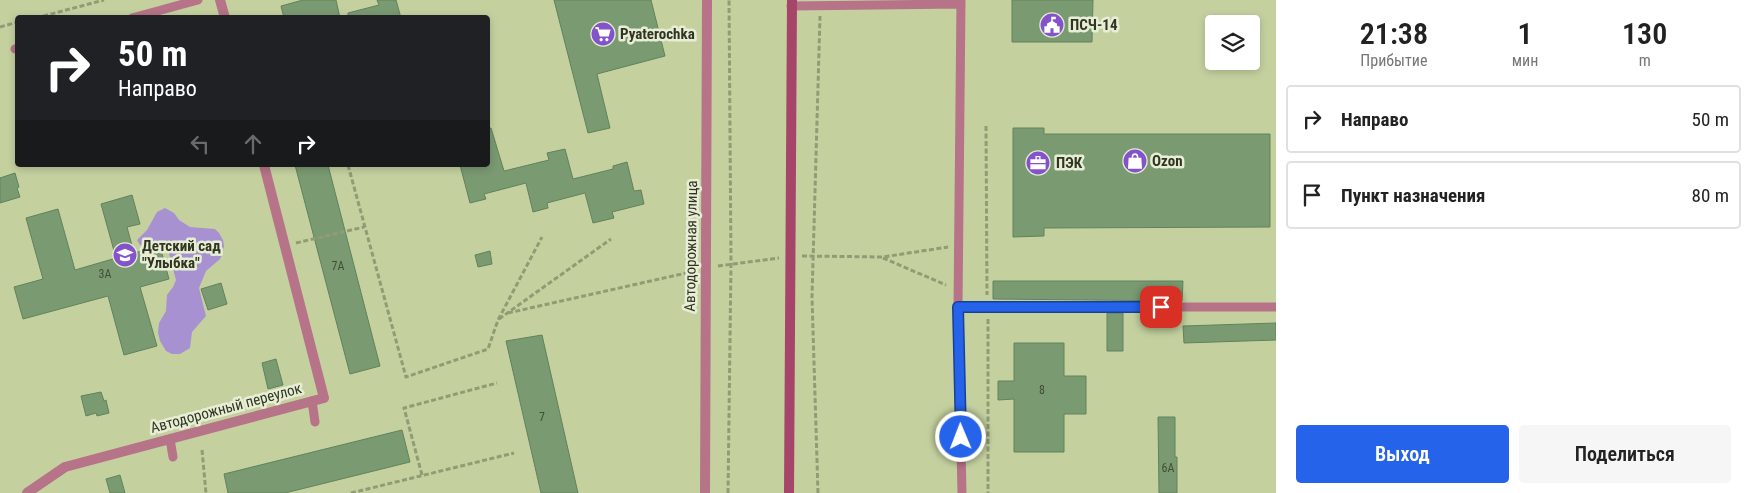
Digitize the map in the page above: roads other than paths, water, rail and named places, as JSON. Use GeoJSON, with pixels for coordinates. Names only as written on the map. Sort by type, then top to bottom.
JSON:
{"type":"FeatureCollection","features":[{"type":"Feature","properties":{"kind":"main road"},"geometry":{"type":"LineString","coordinates":[[789,493],[792,3]]}},
{"type":"Feature","properties":{"kind":"street"},"geometry":{"type":"LineString","coordinates":[[220,0],[224,15]]}},
{"type":"Feature","properties":{"kind":"street","name":"Автодорожная улица"},"geometry":{"type":"LineString","coordinates":[[705,493],[706,0]]}},
{"type":"Feature","properties":{"kind":"street","name":"Автодорожный переулок"},"geometry":{"type":"LineString","coordinates":[[27,493],[65,467],[324,398],[264,167]]}},
{"type":"Feature","properties":{"kind":"lane"},"geometry":{"type":"LineString","coordinates":[[143,15],[198,0]]}},
{"type":"Feature","properties":{"kind":"lane"},"geometry":{"type":"LineString","coordinates":[[792,3],[820,6],[961,2],[958,307],[962,493]]}},
{"type":"Feature","properties":{"kind":"lane"},"geometry":{"type":"LineString","coordinates":[[958,307],[1276,307]]}},
{"type":"Feature","properties":{"kind":"lane"},"geometry":{"type":"LineString","coordinates":[[312,401],[315,422]]}},
{"type":"Feature","properties":{"kind":"lane"},"geometry":{"type":"LineString","coordinates":[[170,439],[173,457]]}},
{"type":"Feature","properties":{"kind":"place","name":"ПСЧ-14"},"geometry":{"type":"Point","coordinates":[1052,25]}},
{"type":"Feature","properties":{"kind":"place","name":"Pyaterochka"},"geometry":{"type":"Point","coordinates":[603,34]}},
{"type":"Feature","properties":{"kind":"place","name":"Ozon"},"geometry":{"type":"Point","coordinates":[1135,161]}},
{"type":"Feature","properties":{"kind":"place","name":"ПЭК"},"geometry":{"type":"Point","coordinates":[1038,163]}},
{"type":"Feature","properties":{"kind":"place","name":"Детский сад \"Улыбка\""},"geometry":{"type":"Point","coordinates":[125,255]}}]}
